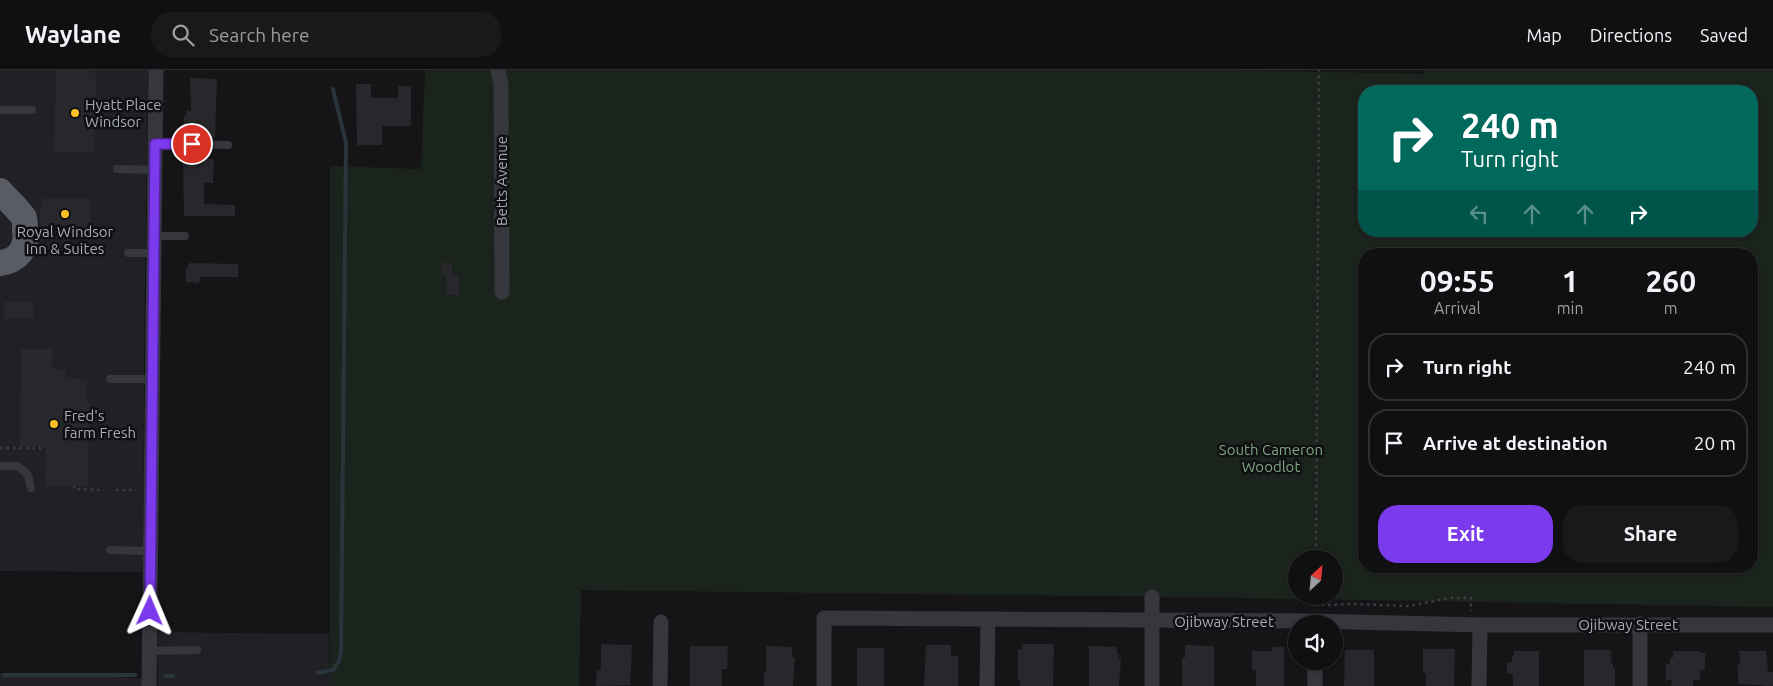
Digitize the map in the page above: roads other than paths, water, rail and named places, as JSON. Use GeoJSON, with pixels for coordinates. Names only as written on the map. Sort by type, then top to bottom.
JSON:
{"type":"FeatureCollection","features":[{"type":"Feature","properties":{"kind":"highway"},"geometry":{"type":"LineString","coordinates":[[0,191],[24,218],[26,236],[24,247],[19,254],[13,260],[0,263]]}},
{"type":"Feature","properties":{"kind":"street"},"geometry":{"type":"LineString","coordinates":[[149,686],[156,70]]}},
{"type":"Feature","properties":{"kind":"street","name":"Betts Avenue"},"geometry":{"type":"LineString","coordinates":[[498,70],[501,85],[502,292]]}},
{"type":"Feature","properties":{"kind":"street"},"geometry":{"type":"LineString","coordinates":[[1152,597],[1152,686]]}},
{"type":"Feature","properties":{"kind":"street","name":"Ojibway Street"},"geometry":{"type":"LineString","coordinates":[[824,686],[824,618],[1288,619]]}},
{"type":"Feature","properties":{"kind":"street"},"geometry":{"type":"LineString","coordinates":[[987,686],[988,619]]}},
{"type":"Feature","properties":{"kind":"street","name":"Ojibway Street"},"geometry":{"type":"LineString","coordinates":[[1343,619],[1773,625]]}},
{"type":"Feature","properties":{"kind":"street"},"geometry":{"type":"LineString","coordinates":[[1476,620],[1479,686]]}},
{"type":"Feature","properties":{"kind":"street"},"geometry":{"type":"LineString","coordinates":[[660,686],[661,622]]}},
{"type":"Feature","properties":{"kind":"street"},"geometry":{"type":"LineString","coordinates":[[1640,624],[1640,686]]}},
{"type":"Feature","properties":{"kind":"street"},"geometry":{"type":"LineString","coordinates":[[1315,670],[1315,686]]}},
{"type":"Feature","properties":{"kind":"lane"},"geometry":{"type":"LineString","coordinates":[[0,110],[32,110]]}},
{"type":"Feature","properties":{"kind":"lane"},"geometry":{"type":"LineString","coordinates":[[155,144],[228,145]]}},
{"type":"Feature","properties":{"kind":"lane"},"geometry":{"type":"LineString","coordinates":[[117,169],[155,170]]}},
{"type":"Feature","properties":{"kind":"lane"},"geometry":{"type":"LineString","coordinates":[[154,236],[185,236]]}},
{"type":"Feature","properties":{"kind":"lane"},"geometry":{"type":"LineString","coordinates":[[128,253],[154,253]]}},
{"type":"Feature","properties":{"kind":"lane"},"geometry":{"type":"LineString","coordinates":[[110,379],[152,379]]}},
{"type":"Feature","properties":{"kind":"lane"},"geometry":{"type":"LineString","coordinates":[[0,466],[18,466],[28,475],[31,488]]}},
{"type":"Feature","properties":{"kind":"lane"},"geometry":{"type":"LineString","coordinates":[[110,550],[151,551]]}},
{"type":"Feature","properties":{"kind":"lane"},"geometry":{"type":"LineString","coordinates":[[150,651],[197,650]]}},
{"type":"Feature","properties":{"kind":"waterway"},"geometry":{"type":"LineString","coordinates":[[317,673],[333,670],[339,661],[341,652],[346,143],[333,89]]}},
{"type":"Feature","properties":{"kind":"waterway"},"geometry":{"type":"LineString","coordinates":[[4,675],[135,675]]}},
{"type":"Feature","properties":{"kind":"waterway"},"geometry":{"type":"LineString","coordinates":[[165,676],[173,676]]}},
{"type":"Feature","properties":{"kind":"place","name":"Hyatt Place Windsor"},"geometry":{"type":"Point","coordinates":[75,113]}},
{"type":"Feature","properties":{"kind":"place","name":"Royal Windsor Inn & Suites"},"geometry":{"type":"Point","coordinates":[65,214]}},
{"type":"Feature","properties":{"kind":"place","name":"Fred's farm Fresh"},"geometry":{"type":"Point","coordinates":[54,424]}},
{"type":"Feature","properties":{"kind":"park label","name":"South Cameron Woodlot"},"geometry":{"type":"Point","coordinates":[1271,458]}}]}
